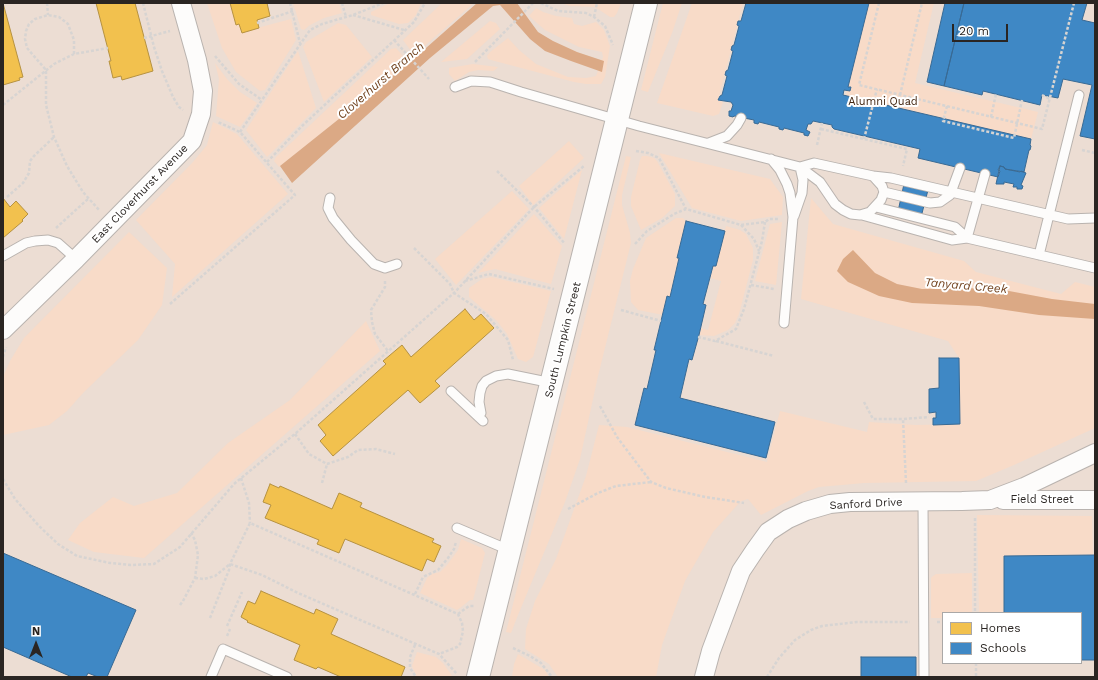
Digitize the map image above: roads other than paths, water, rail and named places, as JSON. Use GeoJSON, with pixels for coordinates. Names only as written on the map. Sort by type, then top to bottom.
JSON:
{"type":"FeatureCollection","features":[{"type":"Feature","properties":{"kind":"main road","name":"South Lumpkin Street"},"geometry":{"type":"LineString","coordinates":[[467,675],[510,550],[646,3]]}},
{"type":"Feature","properties":{"kind":"street","name":"East Cloverhurst Avenue"},"geometry":{"type":"LineString","coordinates":[[3,330],[76,259],[192,140],[202,114],[202,91],[196,60],[181,3]]}},
{"type":"Feature","properties":{"kind":"street","name":"Sanford Drive"},"geometry":{"type":"LineString","coordinates":[[704,677],[711,651],[741,571],[768,532],[788,519],[806,511],[830,504],[850,502],[990,500],[1024,487],[1095,453]]}},
{"type":"Feature","properties":{"kind":"street","name":"Field Street"},"geometry":{"type":"LineString","coordinates":[[990,500],[1095,500]]}},
{"type":"Feature","properties":{"kind":"lane"},"geometry":{"type":"LineString","coordinates":[[456,87],[471,81],[490,82],[618,120],[800,167],[820,182],[835,204],[842,210],[851,214],[860,215],[952,240],[967,238],[1095,268]]}},
{"type":"Feature","properties":{"kind":"lane"},"geometry":{"type":"LineString","coordinates":[[1039,255],[1079,94]]}},
{"type":"Feature","properties":{"kind":"lane"},"geometry":{"type":"LineString","coordinates":[[708,143],[727,136],[741,118]]}},
{"type":"Feature","properties":{"kind":"lane"},"geometry":{"type":"LineString","coordinates":[[771,159],[780,170],[787,184],[790,193],[793,217],[784,323]]}},
{"type":"Feature","properties":{"kind":"lane"},"geometry":{"type":"LineString","coordinates":[[800,167],[814,163],[872,176],[891,178],[1068,219],[1095,218]]}},
{"type":"Feature","properties":{"kind":"lane"},"geometry":{"type":"LineString","coordinates":[[793,217],[802,193],[803,180],[800,167]]}},
{"type":"Feature","properties":{"kind":"lane"},"geometry":{"type":"LineString","coordinates":[[884,192],[930,203],[944,201],[952,192],[960,168]]}},
{"type":"Feature","properties":{"kind":"lane"},"geometry":{"type":"LineString","coordinates":[[967,238],[986,174]]}},
{"type":"Feature","properties":{"kind":"lane"},"geometry":{"type":"LineString","coordinates":[[860,215],[870,212],[876,207],[884,192],[882,186],[872,176]]}},
{"type":"Feature","properties":{"kind":"lane"},"geometry":{"type":"LineString","coordinates":[[330,198],[328,208],[333,218],[351,240],[374,264],[385,268],[397,264]]}},
{"type":"Feature","properties":{"kind":"lane"},"geometry":{"type":"LineString","coordinates":[[876,207],[956,227],[967,238]]}},
{"type":"Feature","properties":{"kind":"lane"},"geometry":{"type":"LineString","coordinates":[[3,256],[26,243],[42,240],[56,242],[76,259]]}},
{"type":"Feature","properties":{"kind":"lane"},"geometry":{"type":"LineString","coordinates":[[451,391],[482,417],[479,402],[482,386],[496,376],[508,374],[552,383]]}},
{"type":"Feature","properties":{"kind":"lane"},"geometry":{"type":"LineString","coordinates":[[923,502],[924,677]]}},
{"type":"Feature","properties":{"kind":"lane"},"geometry":{"type":"LineString","coordinates":[[457,528],[510,550]]}},
{"type":"Feature","properties":{"kind":"lane"},"geometry":{"type":"LineString","coordinates":[[211,677],[223,649],[287,677]]}},
{"type":"Feature","properties":{"kind":"water label","name":"Cloverhurst Branch"},"geometry":{"type":"Point","coordinates":[381,81]}},
{"type":"Feature","properties":{"kind":"water label","name":"Tanyard Creek"},"geometry":{"type":"Point","coordinates":[966,286]}},
{"type":"Feature","properties":{"kind":"park label","name":"Alumni Quad"},"geometry":{"type":"Point","coordinates":[883,102]}}]}
